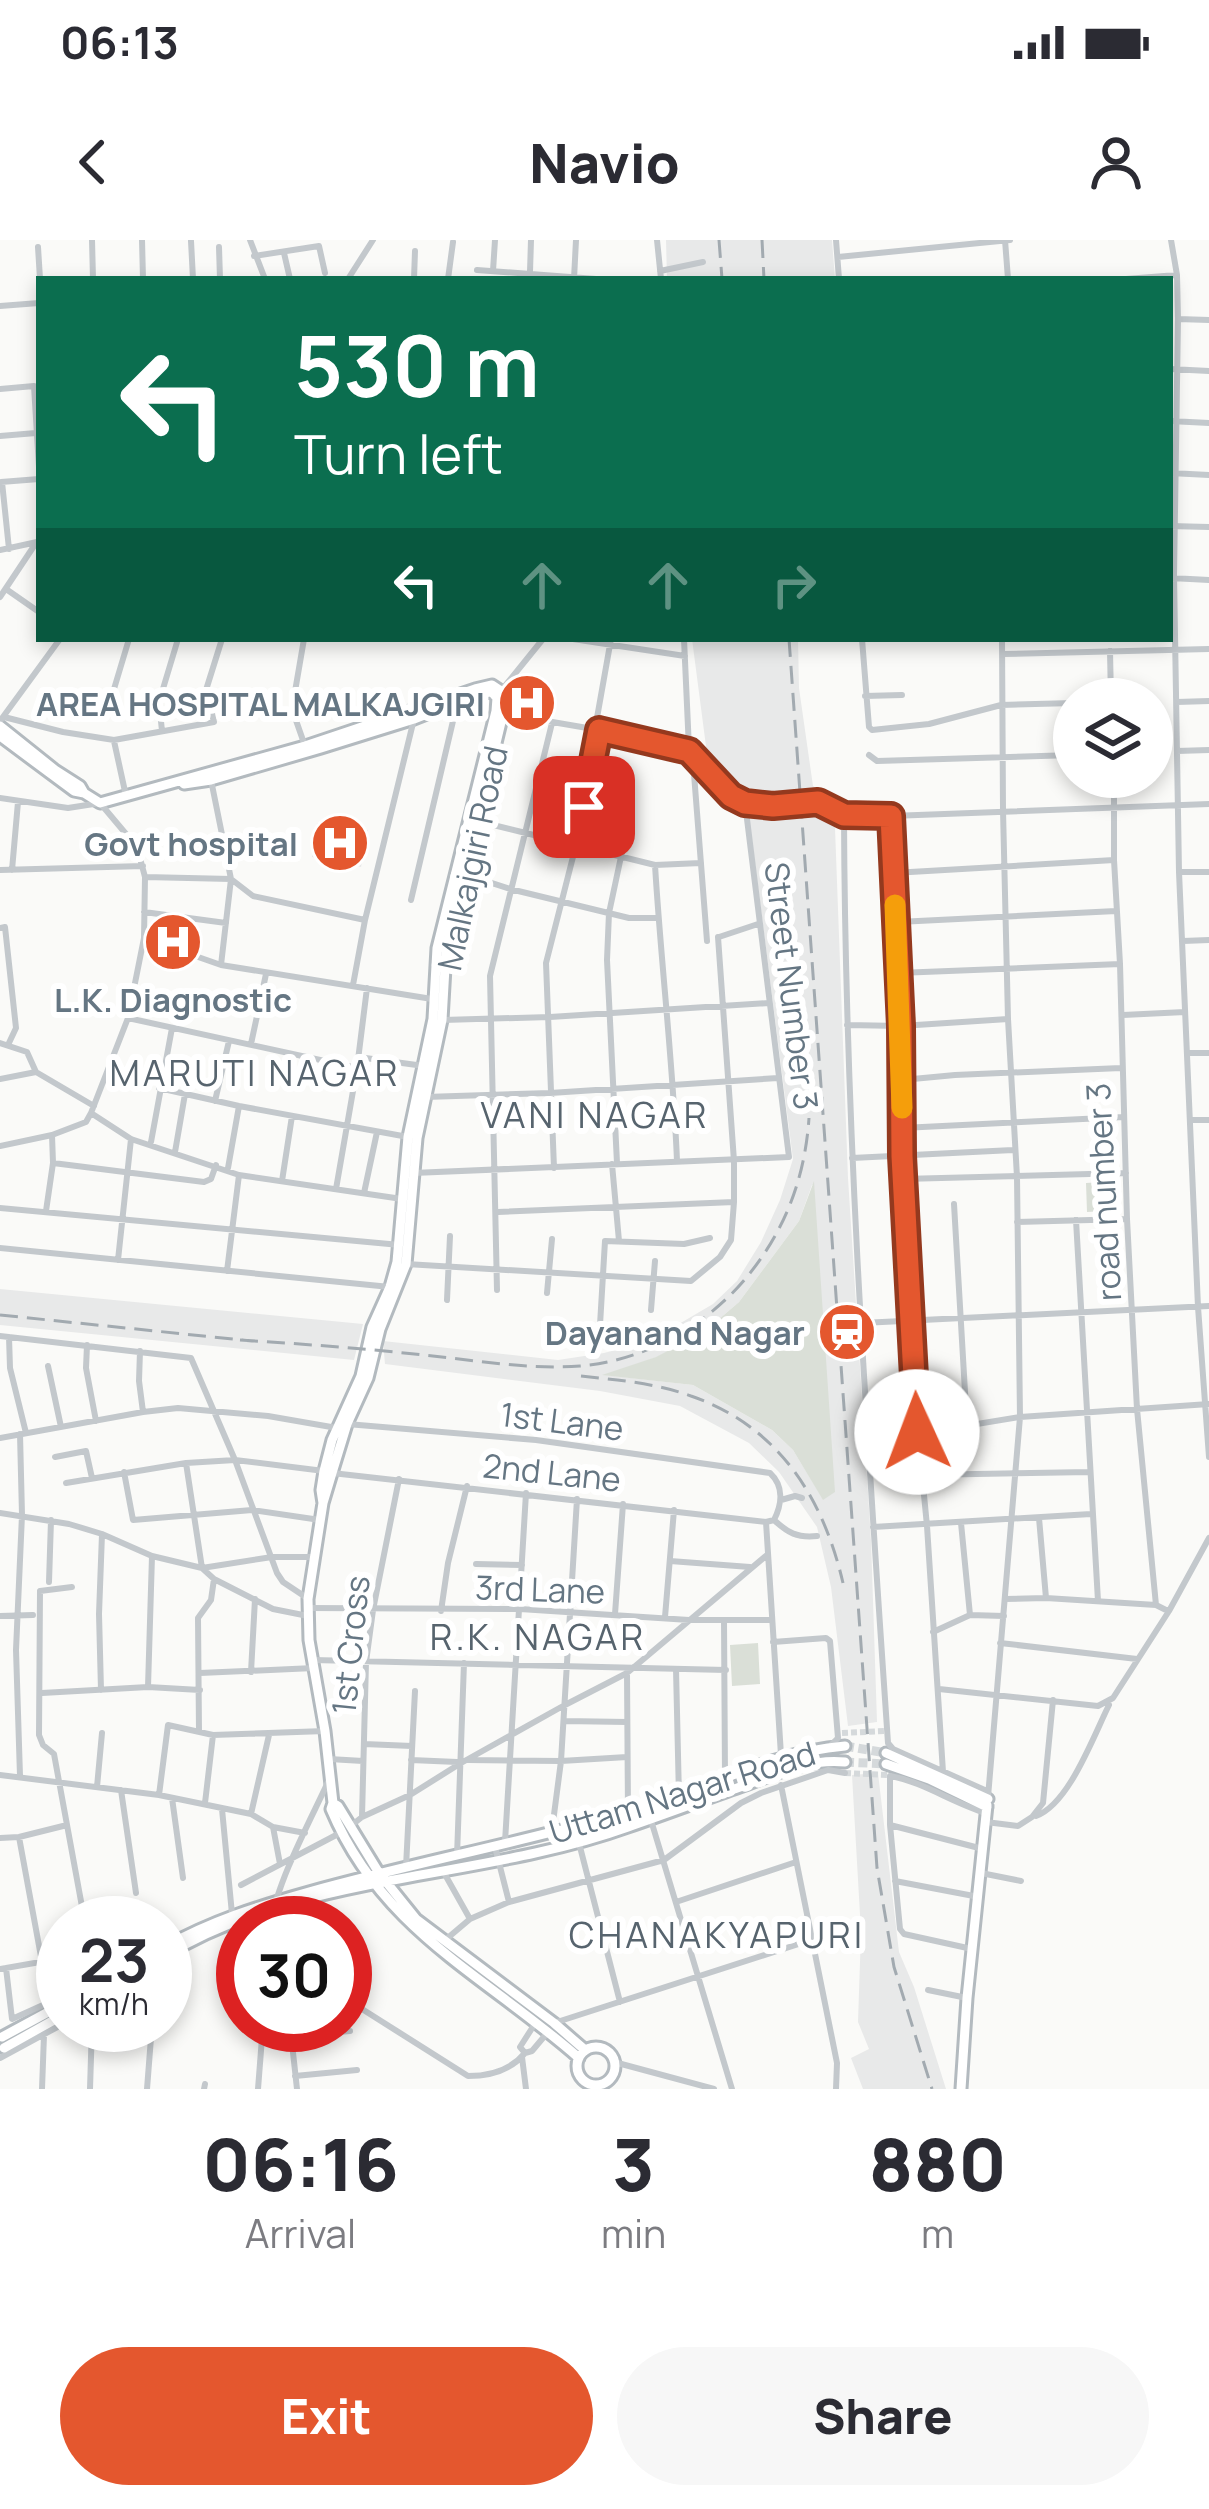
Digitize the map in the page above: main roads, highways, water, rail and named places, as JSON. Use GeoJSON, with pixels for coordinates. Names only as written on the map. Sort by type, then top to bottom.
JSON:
{"type":"FeatureCollection","features":[{"type":"Feature","properties":{"kind":"main road","name":"Malkajgiri Road"},"geometry":{"type":"LineString","coordinates":[[84,794],[100,803],[305,746],[475,689],[492,685],[498,693],[500,713],[476,821],[465,849],[446,950],[413,1173],[406,1264],[380,1329],[368,1378],[342,1426]]}},
{"type":"Feature","properties":{"kind":"main road","name":"Malkajgiri Road"},"geometry":{"type":"LineString","coordinates":[[167,785],[211,780],[488,692],[498,693]]}},
{"type":"Feature","properties":{"kind":"main road","name":"Malkajgiri Road"},"geometry":{"type":"LineString","coordinates":[[439,1000],[437,948],[500,713]]}},
{"type":"Feature","properties":{"kind":"main road"},"geometry":{"type":"LineString","coordinates":[[1,721],[55,770],[80,785],[84,794]]}},
{"type":"Feature","properties":{"kind":"main road"},"geometry":{"type":"LineString","coordinates":[[0,736],[84,794]]}},
{"type":"Feature","properties":{"kind":"main road","name":"Malkajgiri Road"},"geometry":{"type":"LineString","coordinates":[[438,1019],[408,1137],[400,1245],[328,1472],[307,1608],[331,1810],[407,1923],[536,2021],[552,2027]]}},
{"type":"Feature","properties":{"kind":"main road","name":"Uttam Nagar Road"},"geometry":{"type":"LineString","coordinates":[[377,1878],[552,1832],[649,1813],[725,1776],[808,1750],[845,1746]]}},
{"type":"Feature","properties":{"kind":"main road"},"geometry":{"type":"LineString","coordinates":[[888,1762],[987,1806],[961,2089]]}},
{"type":"Feature","properties":{"kind":"main road","name":"Uttam Nagar Road"},"geometry":{"type":"LineString","coordinates":[[377,1878],[443,1871],[578,1841],[649,1813],[808,1763],[845,1767]]}},
{"type":"Feature","properties":{"kind":"main road","name":"Malkajgiri Road"},"geometry":{"type":"LineString","coordinates":[[377,1878],[416,1918],[582,2054]]}},
{"type":"Feature","properties":{"kind":"main road"},"geometry":{"type":"LineString","coordinates":[[311,1896],[377,1878]]}},
{"type":"Feature","properties":{"kind":"main road"},"geometry":{"type":"LineString","coordinates":[[2,2047],[36,2021]]}},
{"type":"Feature","properties":{"kind":"main road"},"geometry":{"type":"LineString","coordinates":[[2,2047],[36,2032]]}},
{"type":"Feature","properties":{"kind":"main road"},"geometry":{"type":"LineString","coordinates":[[603,2048],[614,2062],[611,2077],[596,2087],[587,2082],[577,2067],[582,2054],[603,2048]]}},
{"type":"Feature","properties":{"kind":"tunnel"},"geometry":{"type":"LineString","coordinates":[[842,1733],[886,1731]]}},
{"type":"Feature","properties":{"kind":"tunnel"},"geometry":{"type":"LineString","coordinates":[[845,1746],[886,1753]]}},
{"type":"Feature","properties":{"kind":"tunnel"},"geometry":{"type":"LineString","coordinates":[[845,1762],[886,1764]]}},
{"type":"Feature","properties":{"kind":"tunnel"},"geometry":{"type":"LineString","coordinates":[[845,1773],[888,1775]]}},
{"type":"Feature","properties":{"kind":"railway"},"geometry":{"type":"LineString","coordinates":[[719,240],[722,276]]}},
{"type":"Feature","properties":{"kind":"railway"},"geometry":{"type":"LineString","coordinates":[[762,240],[764,276]]}},
{"type":"Feature","properties":{"kind":"railway"},"geometry":{"type":"LineString","coordinates":[[789,642],[877,1868],[894,1967],[932,2089]]}},
{"type":"Feature","properties":{"kind":"railway"},"geometry":{"type":"LineString","coordinates":[[240,1340],[541,1367],[604,1363],[650,1349],[712,1311],[760,1260],[791,1203],[809,1118]]}},
{"type":"Feature","properties":{"kind":"railway"},"geometry":{"type":"LineString","coordinates":[[0,1315],[252,1341]]}},
{"type":"Feature","properties":{"kind":"railway"},"geometry":{"type":"LineString","coordinates":[[581,1376],[678,1392],[722,1409],[749,1426],[792,1468],[809,1494],[843,1583]]}},
{"type":"Feature","properties":{"kind":"place","name":"AREA HOSPITAL MALKAJGIRI"},"geometry":{"type":"Point","coordinates":[527,703]}},
{"type":"Feature","properties":{"kind":"place","name":"Govt hospital"},"geometry":{"type":"Point","coordinates":[340,843]}},
{"type":"Feature","properties":{"kind":"place","name":"L.K. Diagnostic"},"geometry":{"type":"Point","coordinates":[173,942]}},
{"type":"Feature","properties":{"kind":"place","name":"Dayanand Nagar"},"geometry":{"type":"Point","coordinates":[847,1332]}},
{"type":"Feature","properties":{"kind":"district","name":"MARUTI NAGAR"},"geometry":{"type":"Point","coordinates":[255,1072]}},
{"type":"Feature","properties":{"kind":"district","name":"VANI NAGAR"},"geometry":{"type":"Point","coordinates":[595,1114]}},
{"type":"Feature","properties":{"kind":"district","name":"R.K. NAGAR"},"geometry":{"type":"Point","coordinates":[538,1636]}},
{"type":"Feature","properties":{"kind":"district","name":"CHANAKYAPURI"},"geometry":{"type":"Point","coordinates":[717,1934]}}]}
